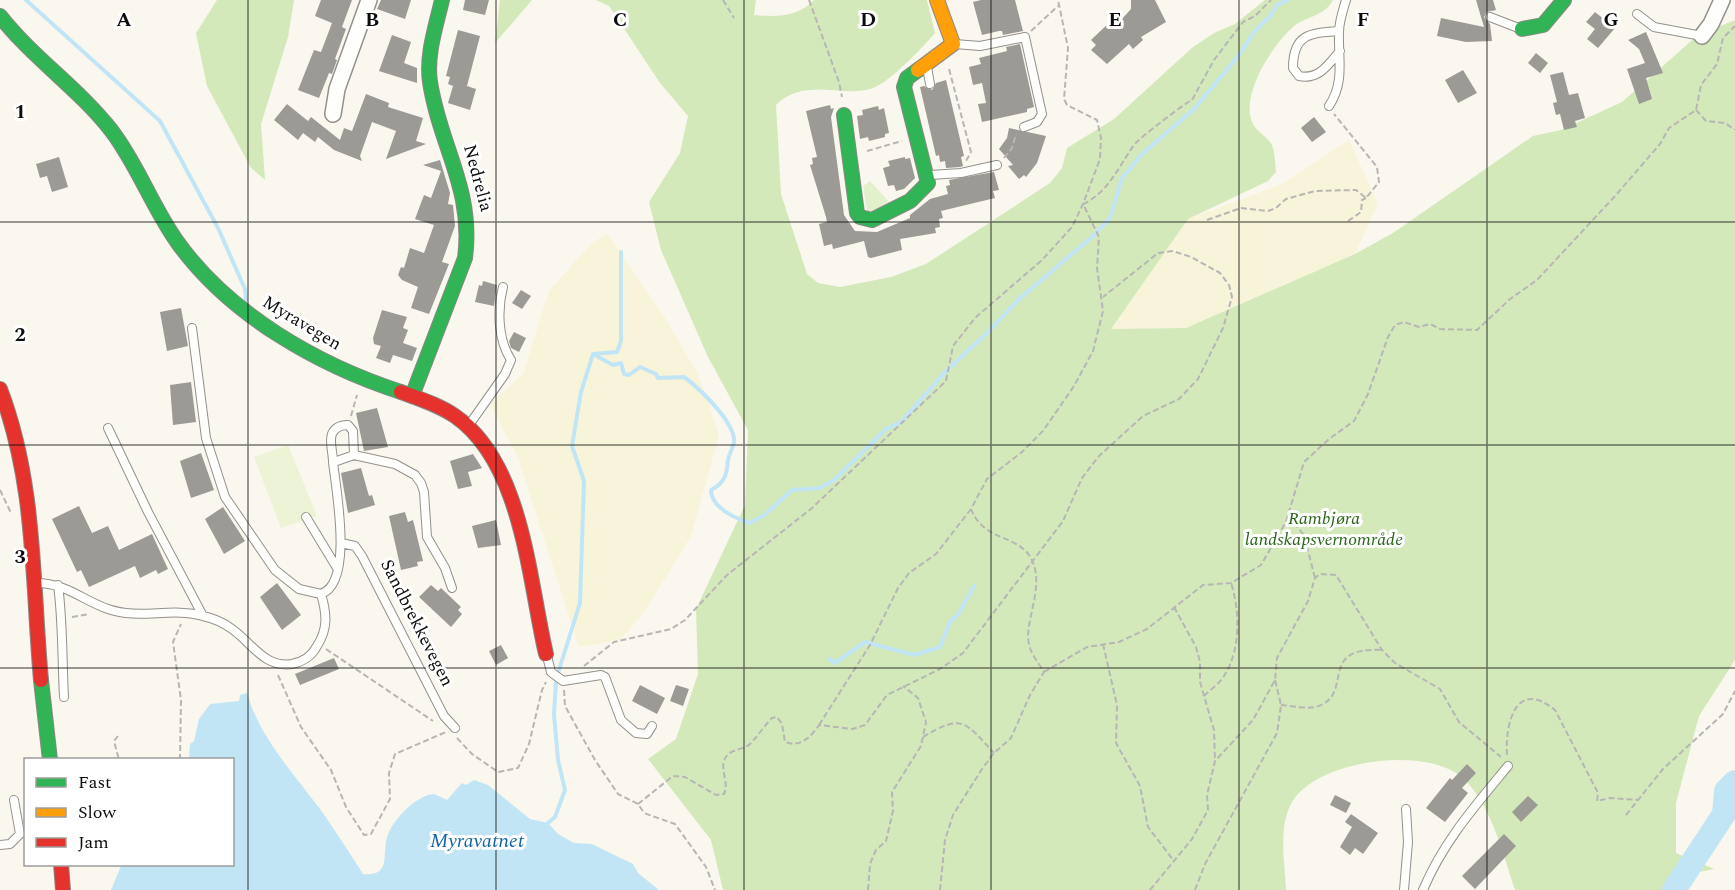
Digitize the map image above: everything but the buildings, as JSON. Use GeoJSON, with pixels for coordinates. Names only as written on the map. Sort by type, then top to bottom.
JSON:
{"type":"FeatureCollection","features":[{"type":"Feature","properties":{"kind":"street"},"geometry":{"type":"LineString","coordinates":[[333,114],[337,89],[369,0]]}},
{"type":"Feature","properties":{"kind":"street","name":"Nedrelia"},"geometry":{"type":"LineString","coordinates":[[412,396],[465,258],[469,240],[468,209],[435,103],[430,77],[442,0]]}},
{"type":"Feature","properties":{"kind":"street"},"geometry":{"type":"LineString","coordinates":[[844,115],[857,213],[864,220],[872,220],[923,191],[928,183],[928,176],[904,87],[907,78],[953,44],[938,0]]}},
{"type":"Feature","properties":{"kind":"street"},"geometry":{"type":"LineString","coordinates":[[1522,29],[1543,25],[1564,0]]}},
{"type":"Feature","properties":{"kind":"street"},"geometry":{"type":"LineString","coordinates":[[1702,36],[1711,24],[1722,0]]}},
{"type":"Feature","properties":{"kind":"street","name":"Myravegen"},"geometry":{"type":"LineString","coordinates":[[0,16],[21,43],[114,134],[187,254],[236,302],[255,317],[365,380],[440,407],[469,427],[500,476],[516,518],[532,571],[546,654]]}},
{"type":"Feature","properties":{"kind":"street"},"geometry":{"type":"LineString","coordinates":[[0,388],[12,418],[26,469],[50,758]]}},
{"type":"Feature","properties":{"kind":"street"},"geometry":{"type":"LineString","coordinates":[[61,866],[63,890]]}},
{"type":"Feature","properties":{"kind":"lane"},"geometry":{"type":"LineString","coordinates":[[1329,106],[1339,85],[1339,31],[1346,0]]}},
{"type":"Feature","properties":{"kind":"lane"},"geometry":{"type":"LineString","coordinates":[[1637,14],[1654,27],[1702,36]]}},
{"type":"Feature","properties":{"kind":"lane"},"geometry":{"type":"LineString","coordinates":[[1490,17],[1507,26],[1522,29]]}},
{"type":"Feature","properties":{"kind":"lane"},"geometry":{"type":"LineString","coordinates":[[1339,31],[1314,32],[1305,37],[1297,45],[1293,68],[1299,76],[1309,78],[1318,75],[1340,51]]}},
{"type":"Feature","properties":{"kind":"lane"},"geometry":{"type":"LineString","coordinates":[[953,44],[980,46],[1025,37],[1042,114],[1037,122],[1024,127]]}},
{"type":"Feature","properties":{"kind":"lane"},"geometry":{"type":"LineString","coordinates":[[926,63],[930,84]]}},
{"type":"Feature","properties":{"kind":"lane"},"geometry":{"type":"LineString","coordinates":[[928,176],[956,174],[1000,162]]}},
{"type":"Feature","properties":{"kind":"lane"},"geometry":{"type":"LineString","coordinates":[[469,427],[505,374],[510,360],[503,348],[498,308],[502,287]]}},
{"type":"Feature","properties":{"kind":"lane"},"geometry":{"type":"LineString","coordinates":[[192,328],[206,438],[225,497],[275,570],[299,589],[321,594],[328,592],[334,584],[341,543],[333,462],[333,433],[341,425],[348,425],[353,431],[354,455]]}},
{"type":"Feature","properties":{"kind":"lane"},"geometry":{"type":"LineString","coordinates":[[108,428],[144,504],[203,616]]}},
{"type":"Feature","properties":{"kind":"lane"},"geometry":{"type":"LineString","coordinates":[[333,462],[354,455],[395,464],[415,475],[424,492],[427,537],[446,568],[452,588]]}},
{"type":"Feature","properties":{"kind":"lane"},"geometry":{"type":"LineString","coordinates":[[306,518],[337,568]]}},
{"type":"Feature","properties":{"kind":"lane","name":"Sandbrekkevegen"},"geometry":{"type":"LineString","coordinates":[[341,543],[355,546],[362,556],[444,716],[454,728]]}},
{"type":"Feature","properties":{"kind":"lane"},"geometry":{"type":"LineString","coordinates":[[35,583],[58,585],[106,609],[142,615],[190,613],[203,616],[230,627],[270,662],[283,665],[296,663],[315,650],[326,628],[321,594]]}},
{"type":"Feature","properties":{"kind":"lane"},"geometry":{"type":"LineString","coordinates":[[58,585],[62,617],[60,631],[64,697]]}},
{"type":"Feature","properties":{"kind":"lane"},"geometry":{"type":"LineString","coordinates":[[546,654],[551,672],[566,682],[601,675],[605,677],[621,720],[641,735],[647,734],[652,726]]}},
{"type":"Feature","properties":{"kind":"lane"},"geometry":{"type":"LineString","coordinates":[[1423,890],[1433,866],[1453,833],[1508,766]]}},
{"type":"Feature","properties":{"kind":"lane"},"geometry":{"type":"LineString","coordinates":[[0,845],[10,844],[20,834],[14,800]]}},
{"type":"Feature","properties":{"kind":"lane"},"geometry":{"type":"LineString","coordinates":[[1404,890],[1408,842],[1406,809]]}},
{"type":"Feature","properties":{"kind":"path"},"geometry":{"type":"LineString","coordinates":[[723,0],[734,18]]}},
{"type":"Feature","properties":{"kind":"path"},"geometry":{"type":"LineString","coordinates":[[809,0],[839,82],[844,115]]}},
{"type":"Feature","properties":{"kind":"path"},"geometry":{"type":"LineString","coordinates":[[715,890],[706,867],[675,824],[644,813],[638,804],[618,794],[595,760],[566,706],[566,682],[600,651],[614,642],[671,629],[685,620],[727,575],[812,508],[874,452],[946,381],[953,346],[975,318],[1042,260],[1072,227],[1100,159],[1100,128],[1091,116],[1067,105],[1064,99],[1068,48],[1058,0]]}},
{"type":"Feature","properties":{"kind":"path"},"geometry":{"type":"LineString","coordinates":[[1083,204],[1096,198],[1127,159],[1135,143],[1171,118],[1181,105],[1192,100],[1214,60],[1243,22],[1255,16],[1271,0]]}},
{"type":"Feature","properties":{"kind":"path"},"geometry":{"type":"LineString","coordinates":[[1025,37],[1059,5]]}},
{"type":"Feature","properties":{"kind":"path"},"geometry":{"type":"LineString","coordinates":[[940,890],[945,840],[953,815],[994,753],[1011,738],[1030,695],[1044,672],[1087,647],[1119,642],[1146,629],[1203,585],[1232,583],[1261,565],[1288,516],[1304,462],[1329,439],[1354,421],[1368,394],[1388,337],[1395,325],[1404,322],[1419,327],[1430,324],[1440,329],[1477,330],[1510,299],[1537,280],[1648,158],[1669,129],[1696,110],[1701,85],[1717,64],[1723,38],[1735,26]]}},
{"type":"Feature","properties":{"kind":"path"},"geometry":{"type":"LineString","coordinates":[[942,69],[948,67],[971,152],[970,158],[956,169],[956,174]]}},
{"type":"Feature","properties":{"kind":"path"},"geometry":{"type":"LineString","coordinates":[[1329,106],[1377,167],[1379,182],[1362,200],[1361,212],[1348,221]]}},
{"type":"Feature","properties":{"kind":"path"},"geometry":{"type":"LineString","coordinates":[[1696,110],[1706,121],[1725,123],[1735,130]]}},
{"type":"Feature","properties":{"kind":"path"},"geometry":{"type":"LineString","coordinates":[[1000,162],[1012,148],[1018,130],[1024,127]]}},
{"type":"Feature","properties":{"kind":"path"},"geometry":{"type":"LineString","coordinates":[[850,156],[916,136]]}},
{"type":"Feature","properties":{"kind":"path"},"geometry":{"type":"LineString","coordinates":[[1208,220],[1241,208],[1268,211],[1276,208],[1286,199],[1315,191],[1356,190],[1366,198]]}},
{"type":"Feature","properties":{"kind":"path"},"geometry":{"type":"LineString","coordinates":[[638,804],[673,776],[685,777],[716,795],[724,794],[727,787],[723,765],[726,756],[734,750],[749,745],[772,718],[777,717],[782,724],[785,742],[792,745],[803,742],[813,734],[870,645],[898,588],[909,573],[936,554],[971,509],[987,479],[1022,452],[1043,431],[1074,386],[1093,351],[1103,311],[1103,297],[1097,268],[1100,237],[1083,204]]}},
{"type":"Feature","properties":{"kind":"path"},"geometry":{"type":"LineString","coordinates":[[819,725],[853,729],[866,725],[879,702],[903,686],[954,661],[1033,563],[1063,521],[1082,478],[1099,456],[1143,416],[1179,399],[1198,379],[1223,328],[1232,297],[1229,285],[1220,273],[1191,256],[1173,251],[1158,253],[1103,297]]}},
{"type":"Feature","properties":{"kind":"path"},"geometry":{"type":"LineString","coordinates":[[348,425],[365,380]]}},
{"type":"Feature","properties":{"kind":"path"},"geometry":{"type":"LineString","coordinates":[[971,509],[977,524],[996,536],[1014,540],[1033,563],[1038,584],[1029,647],[1044,672]]}},
{"type":"Feature","properties":{"kind":"path"},"geometry":{"type":"LineString","coordinates":[[1195,890],[1205,864],[1277,733],[1281,705],[1275,680],[1277,658],[1308,601],[1314,578],[1304,536],[1288,516]]}},
{"type":"Feature","properties":{"kind":"path"},"geometry":{"type":"LineString","coordinates":[[1314,578],[1320,574],[1336,575],[1382,650],[1395,663],[1422,676],[1440,689],[1459,722],[1499,754],[1508,766]]}},
{"type":"Feature","properties":{"kind":"path"},"geometry":{"type":"LineString","coordinates":[[1204,696],[1224,677],[1232,659],[1238,617],[1232,583]]}},
{"type":"Feature","properties":{"kind":"path"},"geometry":{"type":"LineString","coordinates":[[1149,890],[1192,839],[1208,810],[1207,795],[1215,761],[1214,730],[1204,696],[1196,647],[1174,607]]}},
{"type":"Feature","properties":{"kind":"path"},"geometry":{"type":"LineString","coordinates":[[62,617],[78,617],[106,609]]}},
{"type":"Feature","properties":{"kind":"path"},"geometry":{"type":"LineString","coordinates":[[180,758],[181,700],[173,642],[179,626],[190,613]]}},
{"type":"Feature","properties":{"kind":"path"},"geometry":{"type":"LineString","coordinates":[[1103,644],[1117,705],[1116,743],[1140,786],[1148,827],[1174,861]]}},
{"type":"Feature","properties":{"kind":"path"},"geometry":{"type":"LineString","coordinates":[[1281,705],[1314,707],[1324,704],[1330,698],[1344,660],[1363,649],[1382,650]]}},
{"type":"Feature","properties":{"kind":"path"},"geometry":{"type":"LineString","coordinates":[[270,662],[288,693],[301,727],[331,770],[346,807],[364,835],[370,834],[390,799],[389,772],[395,754],[454,728]]}},
{"type":"Feature","properties":{"kind":"path"},"geometry":{"type":"LineString","coordinates":[[1215,761],[1253,720],[1275,680]]}},
{"type":"Feature","properties":{"kind":"path"},"geometry":{"type":"LineString","coordinates":[[868,890],[870,864],[876,850],[886,841],[893,811],[892,792],[921,746],[926,722],[924,708],[918,698],[903,686]]}},
{"type":"Feature","properties":{"kind":"path"},"geometry":{"type":"LineString","coordinates":[[1626,815],[1663,769],[1723,714],[1735,691]]}},
{"type":"Feature","properties":{"kind":"path"},"geometry":{"type":"LineString","coordinates":[[1508,766],[1507,746],[1511,713],[1521,702],[1533,699],[1545,702],[1555,710],[1598,793],[1597,801],[1610,798],[1639,800]]}},
{"type":"Feature","properties":{"kind":"path"},"geometry":{"type":"LineString","coordinates":[[923,737],[952,722],[962,723],[994,753]]}},
{"type":"Feature","properties":{"kind":"path"},"geometry":{"type":"LineString","coordinates":[[118,736],[114,741],[119,758]]}},
{"type":"Feature","properties":{"kind":"shaded area"},"geometry":{"type":"Polygon","coordinates":[[[1349,140],[1378,204],[1355,254],[1186,328],[1110,329],[1188,219],[1282,184],[1349,140]]]}},
{"type":"Feature","properties":{"kind":"shaded area"},"geometry":{"type":"Polygon","coordinates":[[[607,233],[667,321],[698,374],[719,435],[691,536],[645,611],[620,640],[579,647],[517,455],[490,404],[523,374],[549,291],[591,244],[607,233]]]}},
{"type":"Feature","properties":{"kind":"green space"},"geometry":{"type":"Polygon","coordinates":[[[217,0],[294,0],[288,37],[261,124],[265,180],[251,168],[207,86],[196,33],[217,0]]]}},
{"type":"Feature","properties":{"kind":"green space"},"geometry":{"type":"Polygon","coordinates":[[[500,0],[532,0],[495,43],[500,0]]]}},
{"type":"Feature","properties":{"kind":"green space","name":"Rambjøra landskapsvernområde"},"geometry":{"type":"Polygon","coordinates":[[[596,0],[756,0],[754,15],[770,16],[794,13],[814,0],[927,0],[935,33],[888,79],[873,88],[861,91],[812,90],[800,92],[788,96],[776,105],[781,194],[807,274],[818,283],[840,287],[891,277],[926,264],[1050,183],[1062,168],[1067,148],[1114,119],[1193,47],[1214,33],[1235,24],[1265,0],[1333,0],[1325,10],[1297,24],[1284,36],[1267,59],[1254,86],[1250,100],[1250,113],[1255,127],[1272,145],[1276,172],[1268,181],[1188,219],[1111,329],[1186,328],[1355,254],[1393,233],[1533,136],[1561,130],[1622,102],[1698,35],[1735,20],[1735,660],[1699,716],[1676,803],[1676,853],[1714,869],[1685,875],[1685,890],[1515,890],[1490,819],[1476,793],[1467,782],[1451,770],[1428,763],[1402,760],[1348,767],[1323,776],[1304,789],[1291,804],[1283,835],[1286,890],[723,890],[711,840],[648,759],[676,739],[698,674],[696,609],[745,505],[748,430],[708,357],[661,250],[649,202],[680,153],[688,116],[660,83],[609,6],[596,0]]]}},
{"type":"Feature","properties":{"kind":"green space"},"geometry":{"type":"Polygon","coordinates":[[[870,181],[892,205],[867,212],[863,186],[870,181]]]}},
{"type":"Feature","properties":{"kind":"green space"},"geometry":{"type":"Polygon","coordinates":[[[288,445],[317,516],[281,528],[254,457],[288,445]]]}},
{"type":"Feature","properties":{"kind":"water","name":"Myravatnet"},"geometry":{"type":"Polygon","coordinates":[[[247,693],[252,709],[268,739],[326,817],[363,874],[381,870],[388,835],[397,819],[411,805],[419,799],[434,794],[447,800],[462,783],[466,785],[474,780],[488,785],[530,819],[548,823],[558,834],[574,843],[592,844],[633,864],[638,873],[659,890],[111,890],[121,866],[234,866],[234,758],[189,758],[190,744],[194,741],[199,719],[210,704],[239,701],[240,695],[247,693]]]}},
{"type":"Feature","properties":{"kind":"waterway"},"geometry":{"type":"LineString","coordinates":[[26,0],[160,121],[218,228],[245,289],[246,300]]}},
{"type":"Feature","properties":{"kind":"waterway"},"geometry":{"type":"LineString","coordinates":[[558,673],[580,603],[584,481],[572,446],[581,392],[593,354],[613,365],[621,363],[624,374],[629,375],[640,367],[656,374],[658,378],[684,377],[715,406],[729,425],[734,442],[724,478],[711,490],[715,502],[731,515],[749,523],[763,516],[792,490],[820,488],[834,480],[886,429],[901,422],[944,373],[1018,300],[1093,236],[1110,218],[1122,178],[1142,154],[1194,109],[1277,5],[1288,0]]}},
{"type":"Feature","properties":{"kind":"waterway"},"geometry":{"type":"LineString","coordinates":[[593,354],[617,352],[621,341],[621,252]]}},
{"type":"Feature","properties":{"kind":"waterway"},"geometry":{"type":"LineString","coordinates":[[829,659],[835,663],[865,642],[914,655],[940,647],[950,622],[959,613],[974,586]]}},
{"type":"Feature","properties":{"kind":"waterway"},"geometry":{"type":"LineString","coordinates":[[548,823],[555,817],[565,790],[558,760],[554,714],[556,682]]}},
{"type":"Feature","properties":{"kind":"waterway"},"geometry":{"type":"LineString","coordinates":[[1674,890],[1724,814],[1726,791],[1735,782]]}},
{"type":"Feature","properties":{"kind":"traffic: fast"},"geometry":{"type":"LineString","coordinates":[[412,396],[465,258],[465,211],[461,189],[441,127],[429,72],[430,51],[442,0]]}},
{"type":"Feature","properties":{"kind":"traffic: fast"},"geometry":{"type":"LineString","coordinates":[[1522,29],[1543,25],[1564,0]]}},
{"type":"Feature","properties":{"kind":"traffic: fast"},"geometry":{"type":"LineString","coordinates":[[0,16],[111,130],[121,143],[178,243],[223,293],[250,315],[308,352],[370,381],[401,392]]}},
{"type":"Feature","properties":{"kind":"traffic: fast"},"geometry":{"type":"LineString","coordinates":[[844,115],[857,213],[860,217],[872,220],[910,201],[928,183],[904,87],[907,78],[918,70]]}},
{"type":"Feature","properties":{"kind":"traffic: fast"},"geometry":{"type":"LineString","coordinates":[[41,680],[50,758]]}},
{"type":"Feature","properties":{"kind":"traffic: slow"},"geometry":{"type":"LineString","coordinates":[[918,70],[953,44],[937,0]]}},
{"type":"Feature","properties":{"kind":"traffic: jam"},"geometry":{"type":"LineString","coordinates":[[0,389],[12,424],[26,496],[34,569],[41,680]]}},
{"type":"Feature","properties":{"kind":"traffic: jam"},"geometry":{"type":"LineString","coordinates":[[401,392],[436,405],[455,416],[478,437],[496,463],[520,526],[546,654]]}},
{"type":"Feature","properties":{"kind":"traffic: jam"},"geometry":{"type":"LineString","coordinates":[[61,866],[63,890]]}}]}
